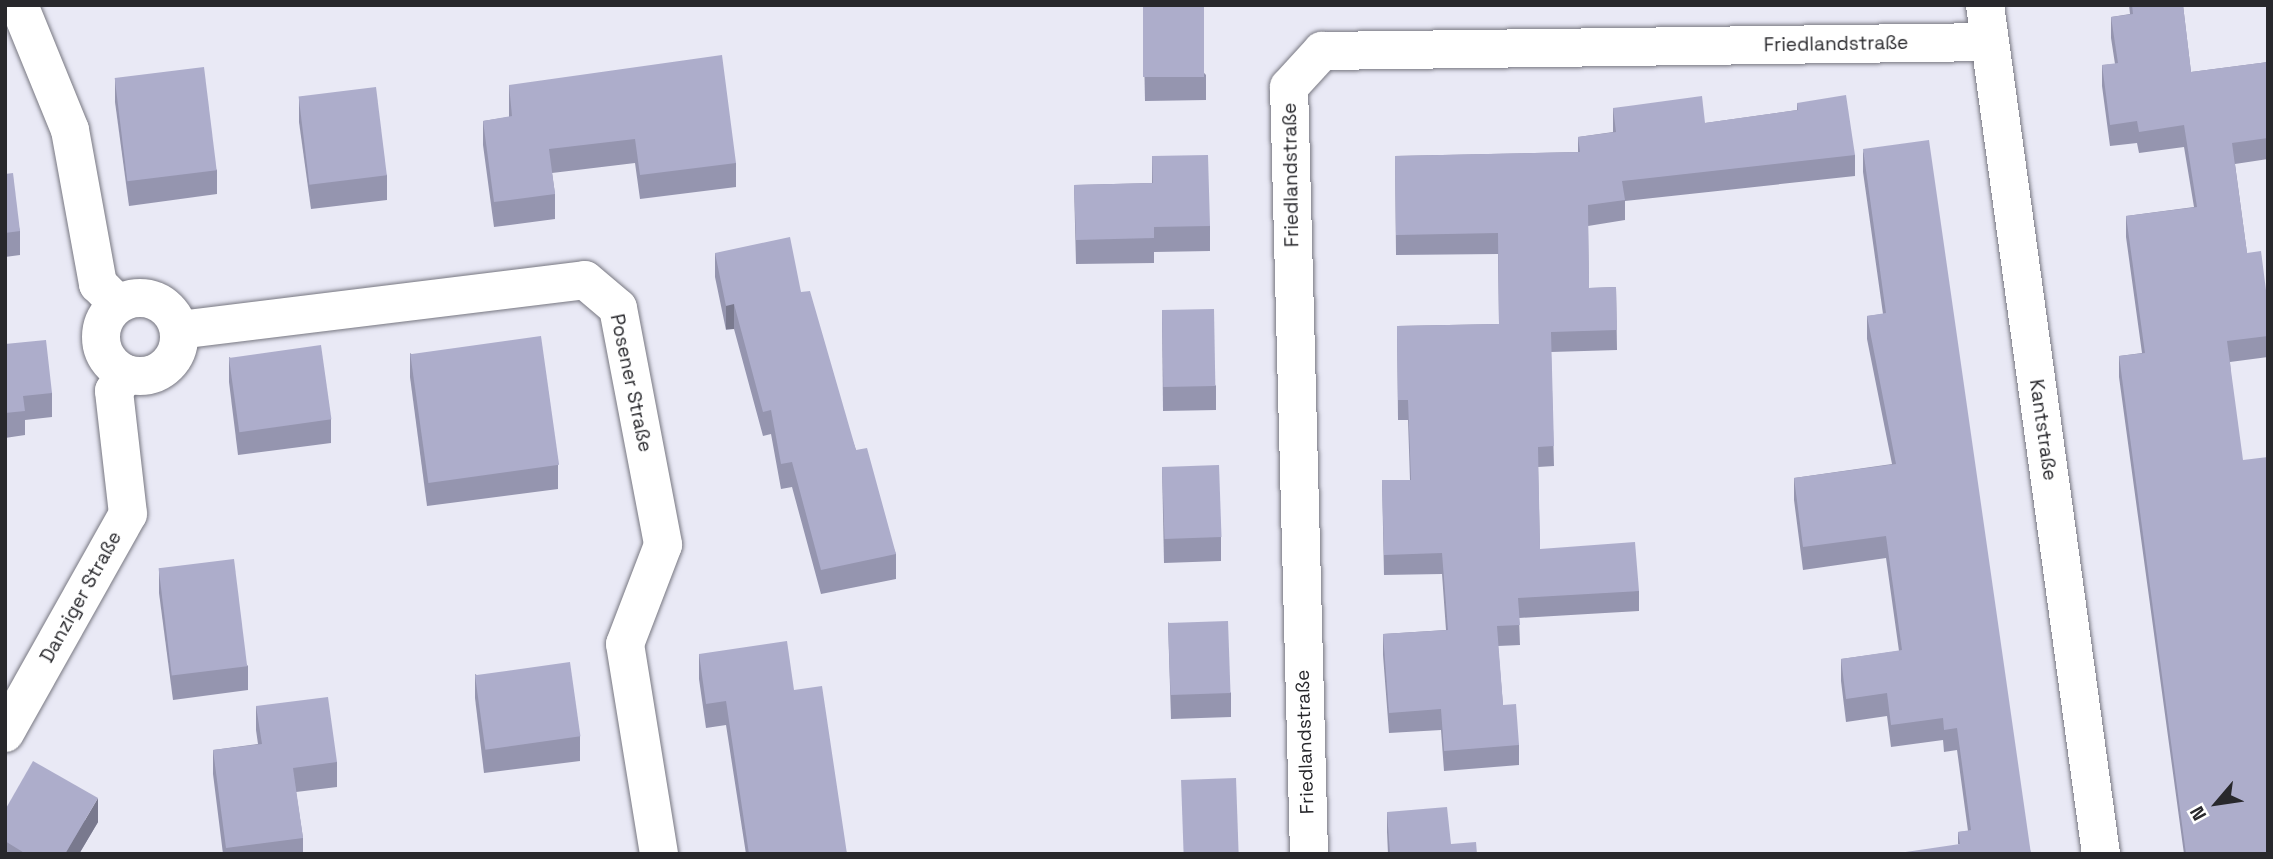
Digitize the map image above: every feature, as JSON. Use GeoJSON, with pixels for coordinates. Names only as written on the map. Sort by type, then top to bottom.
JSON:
{"type":"FeatureCollection","features":[{"type":"Feature","properties":{"kind":"street"},"geometry":{"type":"LineString","coordinates":[[19,5],[70,130],[97,284],[118,304]]}},
{"type":"Feature","properties":{"kind":"street","name":"Friedlandstraße"},"geometry":{"type":"LineString","coordinates":[[1309,854],[1289,87],[1322,51],[1987,24]]}},
{"type":"Feature","properties":{"kind":"street","name":"Kantstraße"},"geometry":{"type":"LineString","coordinates":[[1987,24],[2101,854]]}},
{"type":"Feature","properties":{"kind":"street","name":"Posener Straße"},"geometry":{"type":"LineString","coordinates":[[179,330],[585,281],[618,308],[663,545],[625,644],[659,854]]}},
{"type":"Feature","properties":{"kind":"street"},"geometry":{"type":"LineString","coordinates":[[138,297],[157,301],[179,330],[177,352],[164,368],[147,376],[126,374],[109,361],[101,340],[104,320],[118,304],[138,297]]}},
{"type":"Feature","properties":{"kind":"street","name":"Danziger Straße"},"geometry":{"type":"LineString","coordinates":[[5,733],[128,514],[114,391],[126,374]]}},
{"type":"Feature","properties":{"kind":"building"},"geometry":{"type":"Polygon","coordinates":[[[1143,5],[1204,5],[1204,77],[1143,77],[1143,5]]]}},
{"type":"Feature","properties":{"kind":"building"},"geometry":{"type":"Polygon","coordinates":[[[2132,5],[2183,5],[2191,72],[2268,62],[2268,138],[2232,143],[2247,253],[2261,251],[2268,306],[2268,336],[2227,341],[2243,460],[2268,457],[2268,854],[2186,854],[2119,356],[2145,353],[2126,216],[2197,207],[2184,125],[2139,132],[2137,121],[2110,125],[2102,65],[2118,63],[2111,17],[2133,14],[2132,5]]]}},
{"type":"Feature","properties":{"kind":"building"},"geometry":{"type":"Polygon","coordinates":[[[722,55],[736,163],[640,175],[635,139],[549,149],[555,194],[494,202],[483,121],[512,116],[509,85],[722,55]]]}},
{"type":"Feature","properties":{"kind":"building"},"geometry":{"type":"Polygon","coordinates":[[[204,67],[217,170],[127,181],[115,78],[204,67]]]}},
{"type":"Feature","properties":{"kind":"building"},"geometry":{"type":"Polygon","coordinates":[[[376,87],[387,175],[309,185],[299,97],[376,87]]]}},
{"type":"Feature","properties":{"kind":"building"},"geometry":{"type":"Polygon","coordinates":[[[1846,95],[1855,155],[1622,181],[1625,200],[1588,205],[1589,288],[1616,287],[1617,330],[1551,332],[1554,446],[1538,447],[1540,549],[1635,542],[1639,591],[1518,598],[1520,625],[1497,626],[1503,705],[1516,704],[1519,745],[1444,751],[1441,709],[1389,713],[1383,634],[1448,630],[1442,553],[1384,555],[1382,480],[1411,480],[1408,400],[1398,400],[1397,326],[1499,324],[1498,233],[1396,235],[1395,156],[1580,152],[1578,137],[1616,132],[1613,108],[1702,96],[1705,123],[1798,110],[1797,103],[1846,95]]]}},
{"type":"Feature","properties":{"kind":"building"},"geometry":{"type":"Polygon","coordinates":[[[1929,140],[2031,854],[1892,854],[1960,844],[1958,832],[1971,830],[1957,728],[1944,730],[1943,718],[1891,725],[1887,693],[1846,699],[1841,659],[1902,650],[1886,536],[1803,547],[1794,478],[1896,464],[1867,316],[1886,313],[1863,149],[1929,140]]]}},
{"type":"Feature","properties":{"kind":"building"},"geometry":{"type":"Polygon","coordinates":[[[1208,155],[1210,226],[1154,227],[1154,238],[1076,240],[1074,185],[1153,183],[1152,156],[1208,155]]]}},
{"type":"Feature","properties":{"kind":"building"},"geometry":{"type":"Polygon","coordinates":[[[13,173],[20,231],[5,233],[5,174],[13,173]]]}},
{"type":"Feature","properties":{"kind":"building"},"geometry":{"type":"Polygon","coordinates":[[[790,237],[801,292],[810,291],[856,450],[867,448],[896,554],[821,570],[792,462],[781,464],[771,410],[763,412],[734,304],[726,306],[715,253],[790,237]]]}},
{"type":"Feature","properties":{"kind":"building"},"geometry":{"type":"Polygon","coordinates":[[[1214,309],[1215,386],[1163,387],[1162,310],[1214,309]]]}},
{"type":"Feature","properties":{"kind":"building"},"geometry":{"type":"Polygon","coordinates":[[[541,336],[559,465],[428,483],[410,354],[541,336]]]}},
{"type":"Feature","properties":{"kind":"building"},"geometry":{"type":"Polygon","coordinates":[[[46,340],[52,393],[23,396],[25,411],[5,413],[5,344],[46,340]]]}},
{"type":"Feature","properties":{"kind":"building"},"geometry":{"type":"Polygon","coordinates":[[[321,345],[331,419],[239,432],[229,358],[321,345]]]}},
{"type":"Feature","properties":{"kind":"building"},"geometry":{"type":"Polygon","coordinates":[[[1219,465],[1222,537],[1165,539],[1162,467],[1219,465]]]}},
{"type":"Feature","properties":{"kind":"building"},"geometry":{"type":"Polygon","coordinates":[[[234,559],[247,666],[172,675],[159,568],[234,559]]]}},
{"type":"Feature","properties":{"kind":"building"},"geometry":{"type":"Polygon","coordinates":[[[1228,621],[1231,693],[1171,695],[1168,623],[1228,621]]]}},
{"type":"Feature","properties":{"kind":"building"},"geometry":{"type":"Polygon","coordinates":[[[787,641],[794,690],[822,686],[847,854],[749,854],[726,701],[706,704],[699,654],[787,641]]]}},
{"type":"Feature","properties":{"kind":"building"},"geometry":{"type":"Polygon","coordinates":[[[570,662],[580,736],[485,750],[475,675],[570,662]]]}},
{"type":"Feature","properties":{"kind":"building"},"geometry":{"type":"Polygon","coordinates":[[[328,697],[337,762],[293,768],[303,838],[226,848],[213,750],[262,744],[256,706],[328,697]]]}},
{"type":"Feature","properties":{"kind":"building"},"geometry":{"type":"Polygon","coordinates":[[[33,761],[98,798],[65,854],[26,854],[5,841],[5,810],[33,761]]]}},
{"type":"Feature","properties":{"kind":"building"},"geometry":{"type":"Polygon","coordinates":[[[1236,778],[1239,854],[1184,854],[1181,780],[1236,778]]]}},
{"type":"Feature","properties":{"kind":"building"},"geometry":{"type":"Polygon","coordinates":[[[1447,807],[1451,844],[1476,842],[1477,854],[1390,854],[1387,812],[1447,807]]]}}]}
